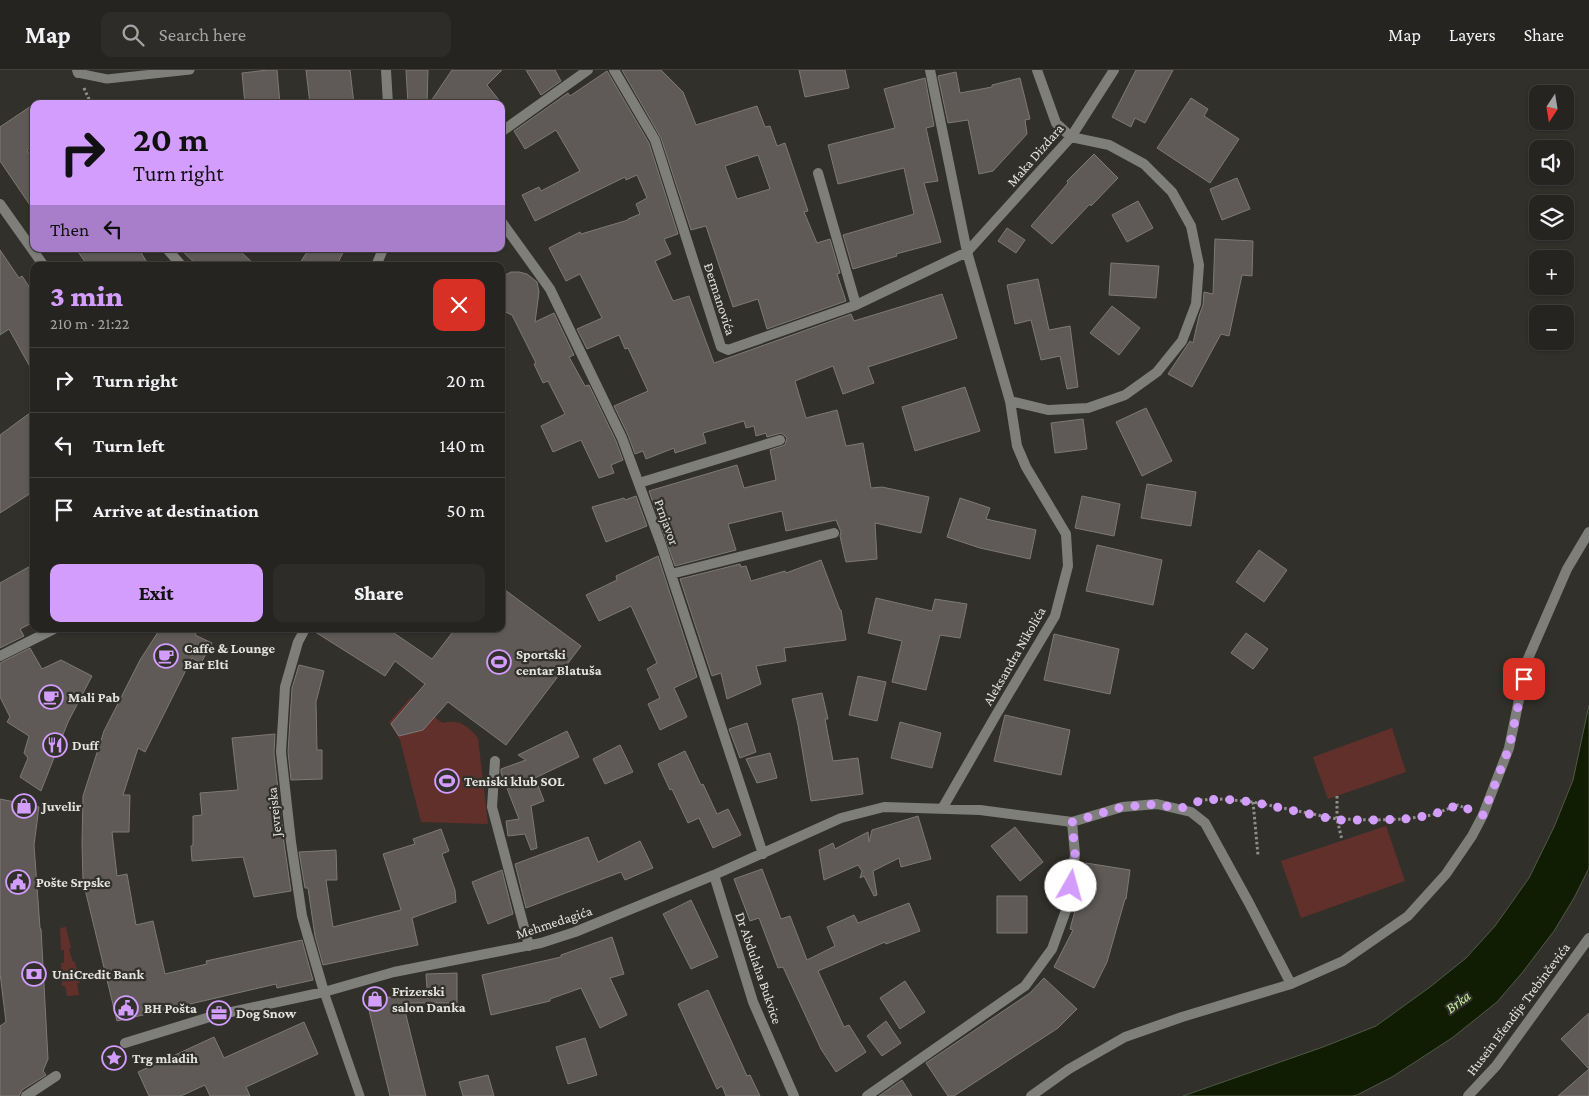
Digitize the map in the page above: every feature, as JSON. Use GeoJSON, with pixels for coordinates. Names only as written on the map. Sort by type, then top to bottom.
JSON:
{"type":"FeatureCollection","features":[{"type":"Feature","properties":{"kind":"street"},"geometry":{"type":"LineString","coordinates":[[386,70],[388,100]]}},
{"type":"Feature","properties":{"kind":"street"},"geometry":{"type":"LineString","coordinates":[[505,129],[588,70]]}},
{"type":"Feature","properties":{"kind":"street","name":"Đermanovića"},"geometry":{"type":"LineString","coordinates":[[614,70],[655,140],[721,347],[728,350],[856,305],[967,252]]}},
{"type":"Feature","properties":{"kind":"street","name":"Aleksandra Nikolića"},"geometry":{"type":"LineString","coordinates":[[930,70],[967,252],[1010,401],[1017,446],[1026,467],[1066,534],[1068,566],[1056,616],[996,715],[942,810]]}},
{"type":"Feature","properties":{"kind":"street"},"geometry":{"type":"LineString","coordinates":[[1010,401],[1048,410],[1078,409],[1088,408],[1125,395],[1157,372],[1182,341],[1196,304],[1199,265],[1191,226],[1172,192],[1144,164],[1109,145],[1071,137],[1056,123],[1036,70]]}},
{"type":"Feature","properties":{"kind":"street","name":"Maka Dizdara"},"geometry":{"type":"LineString","coordinates":[[967,252],[1071,137],[1114,70]]}},
{"type":"Feature","properties":{"kind":"street"},"geometry":{"type":"LineString","coordinates":[[818,173],[856,305]]}},
{"type":"Feature","properties":{"kind":"street"},"geometry":{"type":"LineString","coordinates":[[0,204],[30,246]]}},
{"type":"Feature","properties":{"kind":"street","name":"Prnjavor"},"geometry":{"type":"LineString","coordinates":[[505,227],[550,289],[622,438],[671,574],[763,854]]}},
{"type":"Feature","properties":{"kind":"street"},"geometry":{"type":"LineString","coordinates":[[170,252],[178,262]]}},
{"type":"Feature","properties":{"kind":"street"},"geometry":{"type":"LineString","coordinates":[[639,483],[780,440]]}},
{"type":"Feature","properties":{"kind":"street"},"geometry":{"type":"LineString","coordinates":[[1031,1096],[1069,1069],[1124,1037],[1182,1017],[1291,984],[1343,961],[1408,916],[1446,874],[1472,836],[1483,815],[1509,748],[1527,661],[1567,569],[1589,532]]}},
{"type":"Feature","properties":{"kind":"street"},"geometry":{"type":"LineString","coordinates":[[671,574],[834,533]]}},
{"type":"Feature","properties":{"kind":"street"},"geometry":{"type":"LineString","coordinates":[[0,656],[48,632]]}},
{"type":"Feature","properties":{"kind":"street","name":"Jevrejska"},"geometry":{"type":"LineString","coordinates":[[303,632],[298,642],[285,687],[282,752],[291,842],[302,916],[324,992]]}},
{"type":"Feature","properties":{"kind":"street"},"geometry":{"type":"LineString","coordinates":[[495,761],[492,807],[529,946]]}},
{"type":"Feature","properties":{"kind":"street"},"geometry":{"type":"LineString","coordinates":[[867,1096],[1025,986],[1052,948],[1069,902],[1075,854],[1072,822],[1122,807],[1157,804],[1191,812],[1205,824],[1291,984]]}},
{"type":"Feature","properties":{"kind":"street","name":"Mehmedagića"},"geometry":{"type":"LineString","coordinates":[[126,1043],[213,1016],[324,992],[394,972],[529,946],[576,932],[763,854],[840,818],[884,807],[980,810],[1072,822]]}},
{"type":"Feature","properties":{"kind":"street","name":"Dr Abdulaha Bukvice"},"geometry":{"type":"LineString","coordinates":[[714,875],[753,1002],[794,1096]]}},
{"type":"Feature","properties":{"kind":"street","name":"Husein Efendije Trebinčevića"},"geometry":{"type":"LineString","coordinates":[[1468,1096],[1496,1066],[1589,938]]}},
{"type":"Feature","properties":{"kind":"street"},"geometry":{"type":"LineString","coordinates":[[26,1096],[56,1076]]}},
{"type":"Feature","properties":{"kind":"lane"},"geometry":{"type":"LineString","coordinates":[[78,72],[107,79],[190,70]]}},
{"type":"Feature","properties":{"kind":"lane"},"geometry":{"type":"LineString","coordinates":[[324,992],[360,1096]]}},
{"type":"Feature","properties":{"kind":"path"},"geometry":{"type":"LineString","coordinates":[[1337,796],[1337,820],[1342,840]]}},
{"type":"Feature","properties":{"kind":"path"},"geometry":{"type":"LineString","coordinates":[[1179,809],[1202,800],[1223,799],[1253,802],[1337,820],[1405,819],[1432,815],[1458,805],[1483,815]]}},
{"type":"Feature","properties":{"kind":"path"},"geometry":{"type":"LineString","coordinates":[[1253,802],[1258,855]]}},
{"type":"Feature","properties":{"kind":"shaded area","name":"Teniski klub SOL"},"geometry":{"type":"Polygon","coordinates":[[[411,697],[442,723],[453,722],[462,724],[478,738],[488,824],[421,822],[400,740],[389,722],[411,697]]]}},
{"type":"Feature","properties":{"kind":"shaded area"},"geometry":{"type":"Polygon","coordinates":[[[1392,728],[1406,772],[1328,799],[1313,757],[1392,728]]]}},
{"type":"Feature","properties":{"kind":"shaded area"},"geometry":{"type":"Polygon","coordinates":[[[1386,826],[1405,881],[1301,918],[1281,861],[1386,826]]]}},
{"type":"Feature","properties":{"kind":"shaded area"},"geometry":{"type":"Polygon","coordinates":[[[66,927],[71,948],[69,949],[73,962],[75,962],[80,983],[77,983],[79,995],[67,996],[65,986],[62,986],[61,963],[64,963],[64,950],[61,950],[60,928],[66,927]]]}},
{"type":"Feature","properties":{"kind":"water","name":"Brka"},"geometry":{"type":"Polygon","coordinates":[[[1589,705],[1589,868],[1554,931],[1497,1002],[1452,1038],[1392,1077],[1357,1095],[1183,1096],[1323,1047],[1376,1026],[1466,958],[1495,926],[1529,878],[1554,827],[1573,780],[1589,705]]]}},
{"type":"Feature","properties":{"kind":"building"},"geometry":{"type":"Polygon","coordinates":[[[277,70],[280,100],[245,100],[242,73],[277,70]]]}},
{"type":"Feature","properties":{"kind":"building"},"geometry":{"type":"Polygon","coordinates":[[[306,70],[350,70],[354,100],[310,100],[306,70]]]}},
{"type":"Feature","properties":{"kind":"building"},"geometry":{"type":"Polygon","coordinates":[[[406,70],[428,70],[427,100],[408,100],[406,70]]]}},
{"type":"Feature","properties":{"kind":"building"},"geometry":{"type":"Polygon","coordinates":[[[452,70],[502,70],[487,85],[499,100],[432,100],[452,70]]]}},
{"type":"Feature","properties":{"kind":"building"},"geometry":{"type":"Polygon","coordinates":[[[526,70],[555,70],[561,81],[541,95],[526,70]]]}},
{"type":"Feature","properties":{"kind":"building"},"geometry":{"type":"Polygon","coordinates":[[[622,70],[661,70],[683,92],[696,125],[757,106],[765,127],[770,126],[777,146],[785,143],[808,211],[804,212],[817,243],[830,239],[840,273],[837,274],[846,301],[767,329],[758,299],[733,307],[706,226],[691,230],[661,138],[622,70]],[[758,155],[725,166],[737,199],[770,189],[758,155]]]}},
{"type":"Feature","properties":{"kind":"building"},"geometry":{"type":"Polygon","coordinates":[[[799,70],[845,70],[849,88],[805,97],[799,70]]]}},
{"type":"Feature","properties":{"kind":"building"},"geometry":{"type":"Polygon","coordinates":[[[1136,70],[1173,70],[1145,123],[1135,118],[1131,127],[1112,117],[1136,70]]]}},
{"type":"Feature","properties":{"kind":"building"},"geometry":{"type":"Polygon","coordinates":[[[607,71],[649,143],[678,234],[664,239],[671,254],[655,261],[673,301],[689,296],[714,363],[851,314],[854,321],[942,294],[957,338],[868,367],[874,383],[843,394],[833,366],[795,381],[806,418],[837,410],[846,446],[863,443],[871,488],[882,487],[929,497],[921,533],[875,523],[877,559],[846,562],[840,536],[841,532],[836,520],[786,531],[782,511],[728,524],[736,550],[675,566],[649,491],[737,465],[744,488],[776,480],[770,450],[785,445],[787,438],[781,433],[767,437],[766,433],[756,436],[754,426],[746,428],[744,421],[703,433],[706,443],[675,453],[674,448],[646,459],[643,451],[635,454],[614,406],[648,391],[628,348],[625,349],[619,335],[587,349],[577,329],[602,318],[580,274],[566,281],[549,248],[580,232],[581,234],[628,220],[640,214],[636,204],[647,198],[637,175],[626,180],[625,177],[535,221],[522,195],[539,187],[541,191],[580,171],[556,130],[525,149],[514,131],[568,93],[570,96],[607,71]]]}},
{"type":"Feature","properties":{"kind":"building"},"geometry":{"type":"Polygon","coordinates":[[[956,72],[960,93],[992,87],[992,85],[1020,78],[1030,119],[1025,120],[1027,134],[993,171],[979,174],[968,120],[948,123],[938,76],[956,72]]]}},
{"type":"Feature","properties":{"kind":"building"},"geometry":{"type":"Polygon","coordinates":[[[925,78],[934,126],[926,128],[938,181],[924,183],[941,242],[896,254],[897,256],[853,269],[843,235],[914,214],[904,168],[838,184],[828,145],[895,128],[884,89],[925,78]]]}},
{"type":"Feature","properties":{"kind":"building"},"geometry":{"type":"Polygon","coordinates":[[[1191,98],[1208,109],[1204,116],[1239,139],[1210,183],[1157,148],[1191,98]]]}},
{"type":"Feature","properties":{"kind":"building"},"geometry":{"type":"Polygon","coordinates":[[[30,107],[30,148],[27,150],[30,154],[30,205],[0,161],[0,127],[30,107]]]}},
{"type":"Feature","properties":{"kind":"building"},"geometry":{"type":"Polygon","coordinates":[[[1094,154],[1118,178],[1052,244],[1031,226],[1068,183],[1067,181],[1094,154]]]}},
{"type":"Feature","properties":{"kind":"building"},"geometry":{"type":"Polygon","coordinates":[[[1237,178],[1250,209],[1222,220],[1210,189],[1237,178]]]}},
{"type":"Feature","properties":{"kind":"building"},"geometry":{"type":"Polygon","coordinates":[[[1138,201],[1153,228],[1127,242],[1112,215],[1138,201]]]}},
{"type":"Feature","properties":{"kind":"building"},"geometry":{"type":"Polygon","coordinates":[[[1007,228],[1025,240],[1016,253],[998,241],[1007,228]]]}},
{"type":"Feature","properties":{"kind":"building"},"geometry":{"type":"Polygon","coordinates":[[[1215,239],[1253,241],[1252,276],[1242,275],[1229,336],[1221,334],[1192,387],[1168,374],[1190,341],[1193,343],[1203,305],[1204,292],[1213,294],[1215,239]]]}},
{"type":"Feature","properties":{"kind":"building"},"geometry":{"type":"Polygon","coordinates":[[[0,250],[19,278],[22,276],[30,288],[30,367],[9,329],[0,335],[0,250]]]}},
{"type":"Feature","properties":{"kind":"building"},"geometry":{"type":"Polygon","coordinates":[[[78,252],[141,252],[147,262],[85,262],[78,252]]]}},
{"type":"Feature","properties":{"kind":"building"},"geometry":{"type":"Polygon","coordinates":[[[183,252],[241,252],[252,262],[194,262],[183,252]]]}},
{"type":"Feature","properties":{"kind":"building"},"geometry":{"type":"Polygon","coordinates":[[[307,252],[343,252],[338,262],[301,262],[307,252]]]}},
{"type":"Feature","properties":{"kind":"building"},"geometry":{"type":"Polygon","coordinates":[[[1111,263],[1159,266],[1156,298],[1109,295],[1111,263]]]}},
{"type":"Feature","properties":{"kind":"building"},"geometry":{"type":"Polygon","coordinates":[[[511,272],[519,272],[527,274],[537,282],[539,292],[535,322],[554,313],[574,355],[569,357],[585,386],[589,385],[616,441],[623,460],[611,465],[614,473],[599,478],[581,440],[553,452],[541,426],[565,414],[548,381],[543,383],[534,364],[536,363],[512,315],[505,312],[505,275],[511,272]]]}},
{"type":"Feature","properties":{"kind":"building"},"geometry":{"type":"Polygon","coordinates":[[[1038,279],[1049,330],[1070,326],[1078,387],[1067,389],[1060,356],[1041,360],[1031,320],[1015,324],[1007,285],[1038,279]]]}},
{"type":"Feature","properties":{"kind":"building"},"geometry":{"type":"Polygon","coordinates":[[[1112,306],[1140,328],[1119,355],[1090,333],[1112,306]]]}},
{"type":"Feature","properties":{"kind":"building"},"geometry":{"type":"Polygon","coordinates":[[[965,387],[980,431],[915,451],[902,407],[965,387]]]}},
{"type":"Feature","properties":{"kind":"building"},"geometry":{"type":"Polygon","coordinates":[[[1146,408],[1172,461],[1142,476],[1116,422],[1146,408]]]}},
{"type":"Feature","properties":{"kind":"building"},"geometry":{"type":"Polygon","coordinates":[[[30,413],[30,494],[0,513],[0,435],[30,413]]]}},
{"type":"Feature","properties":{"kind":"building"},"geometry":{"type":"Polygon","coordinates":[[[1083,419],[1087,449],[1055,453],[1051,423],[1083,419]]]}},
{"type":"Feature","properties":{"kind":"building"},"geometry":{"type":"Polygon","coordinates":[[[1147,484],[1196,492],[1191,526],[1141,518],[1147,484]]]}},
{"type":"Feature","properties":{"kind":"building"},"geometry":{"type":"Polygon","coordinates":[[[636,496],[647,526],[606,542],[592,507],[636,496]]]}},
{"type":"Feature","properties":{"kind":"building"},"geometry":{"type":"Polygon","coordinates":[[[1082,496],[1120,504],[1114,536],[1075,528],[1082,496]]]}},
{"type":"Feature","properties":{"kind":"building"},"geometry":{"type":"Polygon","coordinates":[[[960,498],[990,508],[986,519],[1036,530],[1030,559],[980,548],[947,537],[960,498]]]}},
{"type":"Feature","properties":{"kind":"building"},"geometry":{"type":"Polygon","coordinates":[[[1097,545],[1162,560],[1153,605],[1086,591],[1097,545]]]}},
{"type":"Feature","properties":{"kind":"building"},"geometry":{"type":"Polygon","coordinates":[[[1259,550],[1287,570],[1264,602],[1236,582],[1259,550]]]}},
{"type":"Feature","properties":{"kind":"building"},"geometry":{"type":"Polygon","coordinates":[[[658,556],[697,677],[674,688],[687,717],[660,730],[648,704],[660,698],[647,669],[657,663],[631,606],[599,621],[586,595],[617,580],[616,576],[658,556]]]}},
{"type":"Feature","properties":{"kind":"building"},"geometry":{"type":"Polygon","coordinates":[[[821,560],[841,610],[846,640],[784,648],[786,661],[756,666],[761,684],[727,699],[721,673],[712,676],[680,579],[740,564],[741,567],[746,566],[751,581],[785,571],[786,573],[821,560]]]}},
{"type":"Feature","properties":{"kind":"building"},"geometry":{"type":"Polygon","coordinates":[[[30,566],[30,624],[20,629],[24,636],[0,648],[0,583],[30,566]]]}},
{"type":"Feature","properties":{"kind":"building","name":"Sportski centar Blatuša"},"geometry":{"type":"Polygon","coordinates":[[[505,590],[581,646],[506,745],[448,702],[423,730],[399,736],[391,724],[425,684],[395,661],[385,676],[315,632],[392,632],[432,659],[453,632],[505,632],[505,590]]]}},
{"type":"Feature","properties":{"kind":"building"},"geometry":{"type":"Polygon","coordinates":[[[876,598],[932,611],[935,599],[967,604],[960,638],[940,635],[926,690],[892,682],[902,641],[868,633],[876,598]]]}},
{"type":"Feature","properties":{"kind":"building"},"geometry":{"type":"Polygon","coordinates":[[[158,632],[196,632],[195,635],[212,643],[201,663],[192,658],[145,752],[138,748],[123,795],[130,795],[129,832],[112,832],[117,876],[127,874],[136,925],[153,921],[165,974],[207,964],[206,961],[302,940],[313,980],[277,988],[276,984],[117,1021],[83,881],[83,796],[104,731],[140,660],[158,632]]]}},
{"type":"Feature","properties":{"kind":"building"},"geometry":{"type":"Polygon","coordinates":[[[1246,633],[1268,649],[1253,669],[1231,653],[1246,633]]]}},
{"type":"Feature","properties":{"kind":"building"},"geometry":{"type":"Polygon","coordinates":[[[1054,634],[1119,649],[1110,694],[1044,680],[1054,634]]]}},
{"type":"Feature","properties":{"kind":"building"},"geometry":{"type":"Polygon","coordinates":[[[30,648],[42,669],[61,660],[92,676],[68,722],[41,791],[20,777],[28,758],[24,753],[29,736],[7,722],[10,717],[0,697],[0,663],[30,648]]]}},
{"type":"Feature","properties":{"kind":"building"},"geometry":{"type":"Polygon","coordinates":[[[299,665],[324,671],[316,702],[317,750],[322,750],[322,779],[291,780],[288,752],[292,688],[299,665]]]}},
{"type":"Feature","properties":{"kind":"building"},"geometry":{"type":"Polygon","coordinates":[[[858,676],[886,682],[877,721],[849,715],[858,676]]]}},
{"type":"Feature","properties":{"kind":"building"},"geometry":{"type":"Polygon","coordinates":[[[822,693],[828,719],[825,719],[833,761],[858,758],[863,794],[811,801],[792,699],[822,693]]]}},
{"type":"Feature","properties":{"kind":"building"},"geometry":{"type":"Polygon","coordinates":[[[1005,715],[1070,730],[1061,775],[994,761],[1005,715]]]}},
{"type":"Feature","properties":{"kind":"building"},"geometry":{"type":"Polygon","coordinates":[[[900,722],[941,733],[932,768],[891,758],[900,722]]]}},
{"type":"Feature","properties":{"kind":"building"},"geometry":{"type":"Polygon","coordinates":[[[747,723],[756,752],[740,758],[729,729],[747,723]]]}},
{"type":"Feature","properties":{"kind":"building"},"geometry":{"type":"Polygon","coordinates":[[[567,731],[579,757],[535,778],[544,801],[531,806],[537,848],[531,850],[525,834],[508,836],[506,821],[519,819],[501,769],[526,760],[518,755],[567,731]]]}},
{"type":"Feature","properties":{"kind":"building"},"geometry":{"type":"Polygon","coordinates":[[[275,734],[274,753],[291,891],[254,897],[243,857],[192,861],[193,816],[202,815],[200,793],[238,790],[232,738],[275,734]]]}},
{"type":"Feature","properties":{"kind":"building"},"geometry":{"type":"Polygon","coordinates":[[[620,745],[633,772],[605,784],[593,759],[620,745]]]}},
{"type":"Feature","properties":{"kind":"building"},"geometry":{"type":"Polygon","coordinates":[[[685,751],[717,814],[728,809],[741,835],[713,848],[699,818],[688,823],[658,764],[685,751]]]}},
{"type":"Feature","properties":{"kind":"building"},"geometry":{"type":"Polygon","coordinates":[[[770,753],[777,778],[757,783],[746,759],[770,753]]]}},
{"type":"Feature","properties":{"kind":"building"},"geometry":{"type":"Polygon","coordinates":[[[0,799],[39,807],[34,845],[41,929],[48,1059],[43,1071],[46,1075],[22,1090],[19,1096],[0,1096],[0,1026],[6,1022],[0,973],[0,799]]]}},
{"type":"Feature","properties":{"kind":"building"},"geometry":{"type":"Polygon","coordinates":[[[918,816],[931,859],[901,867],[899,858],[873,871],[877,895],[874,896],[864,876],[860,878],[862,871],[858,865],[824,880],[819,850],[833,843],[835,849],[868,832],[869,842],[872,830],[918,816]]]}},
{"type":"Feature","properties":{"kind":"building"},"geometry":{"type":"Polygon","coordinates":[[[1015,827],[1043,862],[1020,881],[991,846],[1015,827]]]}},
{"type":"Feature","properties":{"kind":"building"},"geometry":{"type":"Polygon","coordinates":[[[441,829],[449,851],[442,854],[455,890],[456,902],[412,918],[418,945],[323,965],[315,936],[308,888],[305,888],[299,852],[336,850],[337,880],[326,880],[333,927],[401,910],[383,854],[415,844],[413,839],[441,829]]]}},
{"type":"Feature","properties":{"kind":"building"},"geometry":{"type":"Polygon","coordinates":[[[588,837],[598,862],[640,841],[653,868],[625,880],[621,872],[526,908],[515,864],[588,837]]]}},
{"type":"Feature","properties":{"kind":"building"},"geometry":{"type":"Polygon","coordinates":[[[1086,863],[1130,870],[1126,899],[1107,962],[1094,988],[1054,967],[1073,930],[1070,929],[1078,900],[1080,901],[1086,863]]]}},
{"type":"Feature","properties":{"kind":"building"},"geometry":{"type":"Polygon","coordinates":[[[762,869],[781,919],[790,916],[807,960],[835,946],[827,927],[854,915],[858,923],[909,903],[920,931],[886,944],[885,942],[818,971],[844,1027],[849,1025],[866,1052],[836,1072],[821,1049],[783,967],[778,968],[759,918],[750,921],[734,879],[762,869]]]}},
{"type":"Feature","properties":{"kind":"building"},"geometry":{"type":"Polygon","coordinates":[[[502,870],[513,914],[488,924],[472,882],[502,870]]]}},
{"type":"Feature","properties":{"kind":"building"},"geometry":{"type":"Polygon","coordinates":[[[997,896],[1027,896],[1027,933],[997,933],[997,896]]]}},
{"type":"Feature","properties":{"kind":"building"},"geometry":{"type":"Polygon","coordinates":[[[691,900],[718,957],[691,969],[663,914],[691,900]]]}},
{"type":"Feature","properties":{"kind":"building"},"geometry":{"type":"Polygon","coordinates":[[[612,937],[624,974],[610,978],[627,1015],[600,1028],[581,988],[550,999],[550,1001],[491,1015],[482,975],[561,957],[561,955],[612,937]]]}},
{"type":"Feature","properties":{"kind":"building"},"geometry":{"type":"Polygon","coordinates":[[[457,973],[457,1003],[403,1003],[426,1096],[390,1096],[367,1002],[427,989],[426,974],[457,973]]]}},
{"type":"Feature","properties":{"kind":"building"},"geometry":{"type":"Polygon","coordinates":[[[1044,978],[1077,1009],[1058,1028],[954,1096],[948,1096],[926,1063],[1030,993],[1044,978]]]}},
{"type":"Feature","properties":{"kind":"building"},"geometry":{"type":"Polygon","coordinates":[[[905,981],[925,1012],[900,1029],[880,998],[905,981]]]}},
{"type":"Feature","properties":{"kind":"building"},"geometry":{"type":"Polygon","coordinates":[[[708,990],[747,1076],[750,1075],[760,1096],[726,1096],[722,1086],[717,1089],[678,1004],[708,990]]]}},
{"type":"Feature","properties":{"kind":"building"},"geometry":{"type":"Polygon","coordinates":[[[1589,1013],[1589,1069],[1561,1039],[1589,1013]]]}},
{"type":"Feature","properties":{"kind":"building"},"geometry":{"type":"Polygon","coordinates":[[[886,1021],[901,1043],[882,1056],[867,1036],[886,1021]]]}},
{"type":"Feature","properties":{"kind":"building"},"geometry":{"type":"Polygon","coordinates":[[[304,1022],[318,1054],[246,1087],[250,1096],[210,1096],[205,1085],[181,1096],[149,1096],[138,1072],[214,1037],[224,1058],[304,1022]]]}},
{"type":"Feature","properties":{"kind":"building"},"geometry":{"type":"Polygon","coordinates":[[[585,1038],[597,1075],[568,1084],[556,1047],[585,1038]]]}},
{"type":"Feature","properties":{"kind":"building"},"geometry":{"type":"Polygon","coordinates":[[[1589,1069],[1589,1096],[1558,1096],[1589,1069]]]}},
{"type":"Feature","properties":{"kind":"building"},"geometry":{"type":"Polygon","coordinates":[[[488,1075],[494,1096],[463,1096],[459,1082],[488,1075]]]}},
{"type":"Feature","properties":{"kind":"building"},"geometry":{"type":"Polygon","coordinates":[[[902,1080],[912,1096],[879,1096],[902,1080]]]}},
{"type":"Feature","properties":{"kind":"place","name":"Caffe & Lounge Bar Elti"},"geometry":{"type":"Point","coordinates":[166,656]}},
{"type":"Feature","properties":{"kind":"place","name":"Sportski centar Blatuša"},"geometry":{"type":"Point","coordinates":[499,662]}},
{"type":"Feature","properties":{"kind":"place","name":"Mali Pab"},"geometry":{"type":"Point","coordinates":[51,697]}},
{"type":"Feature","properties":{"kind":"place","name":"Duff"},"geometry":{"type":"Point","coordinates":[55,745]}},
{"type":"Feature","properties":{"kind":"place","name":"Teniski klub SOL"},"geometry":{"type":"Point","coordinates":[447,781]}},
{"type":"Feature","properties":{"kind":"place","name":"Juvelir"},"geometry":{"type":"Point","coordinates":[24,806]}},
{"type":"Feature","properties":{"kind":"place","name":"Pošte Srpske"},"geometry":{"type":"Point","coordinates":[18,882]}},
{"type":"Feature","properties":{"kind":"place","name":"UniCredit Bank"},"geometry":{"type":"Point","coordinates":[34,974]}},
{"type":"Feature","properties":{"kind":"place","name":"Frizerski salon Danka"},"geometry":{"type":"Point","coordinates":[375,999]}},
{"type":"Feature","properties":{"kind":"place","name":"BH Pošta"},"geometry":{"type":"Point","coordinates":[126,1008]}},
{"type":"Feature","properties":{"kind":"place","name":"Dog Snow"},"geometry":{"type":"Point","coordinates":[219,1013]}},
{"type":"Feature","properties":{"kind":"place","name":"Trg mladih"},"geometry":{"type":"Point","coordinates":[114,1058]}},
{"type":"Feature","properties":{"kind":"route"},"geometry":{"type":"LineString","coordinates":[[1071,886],[1075,854],[1072,822],[1122,807],[1157,804],[1179,809],[1202,800],[1223,799],[1295,809],[1337,820],[1405,819],[1432,815],[1458,805],[1483,815],[1509,748],[1524,679]]}}]}
